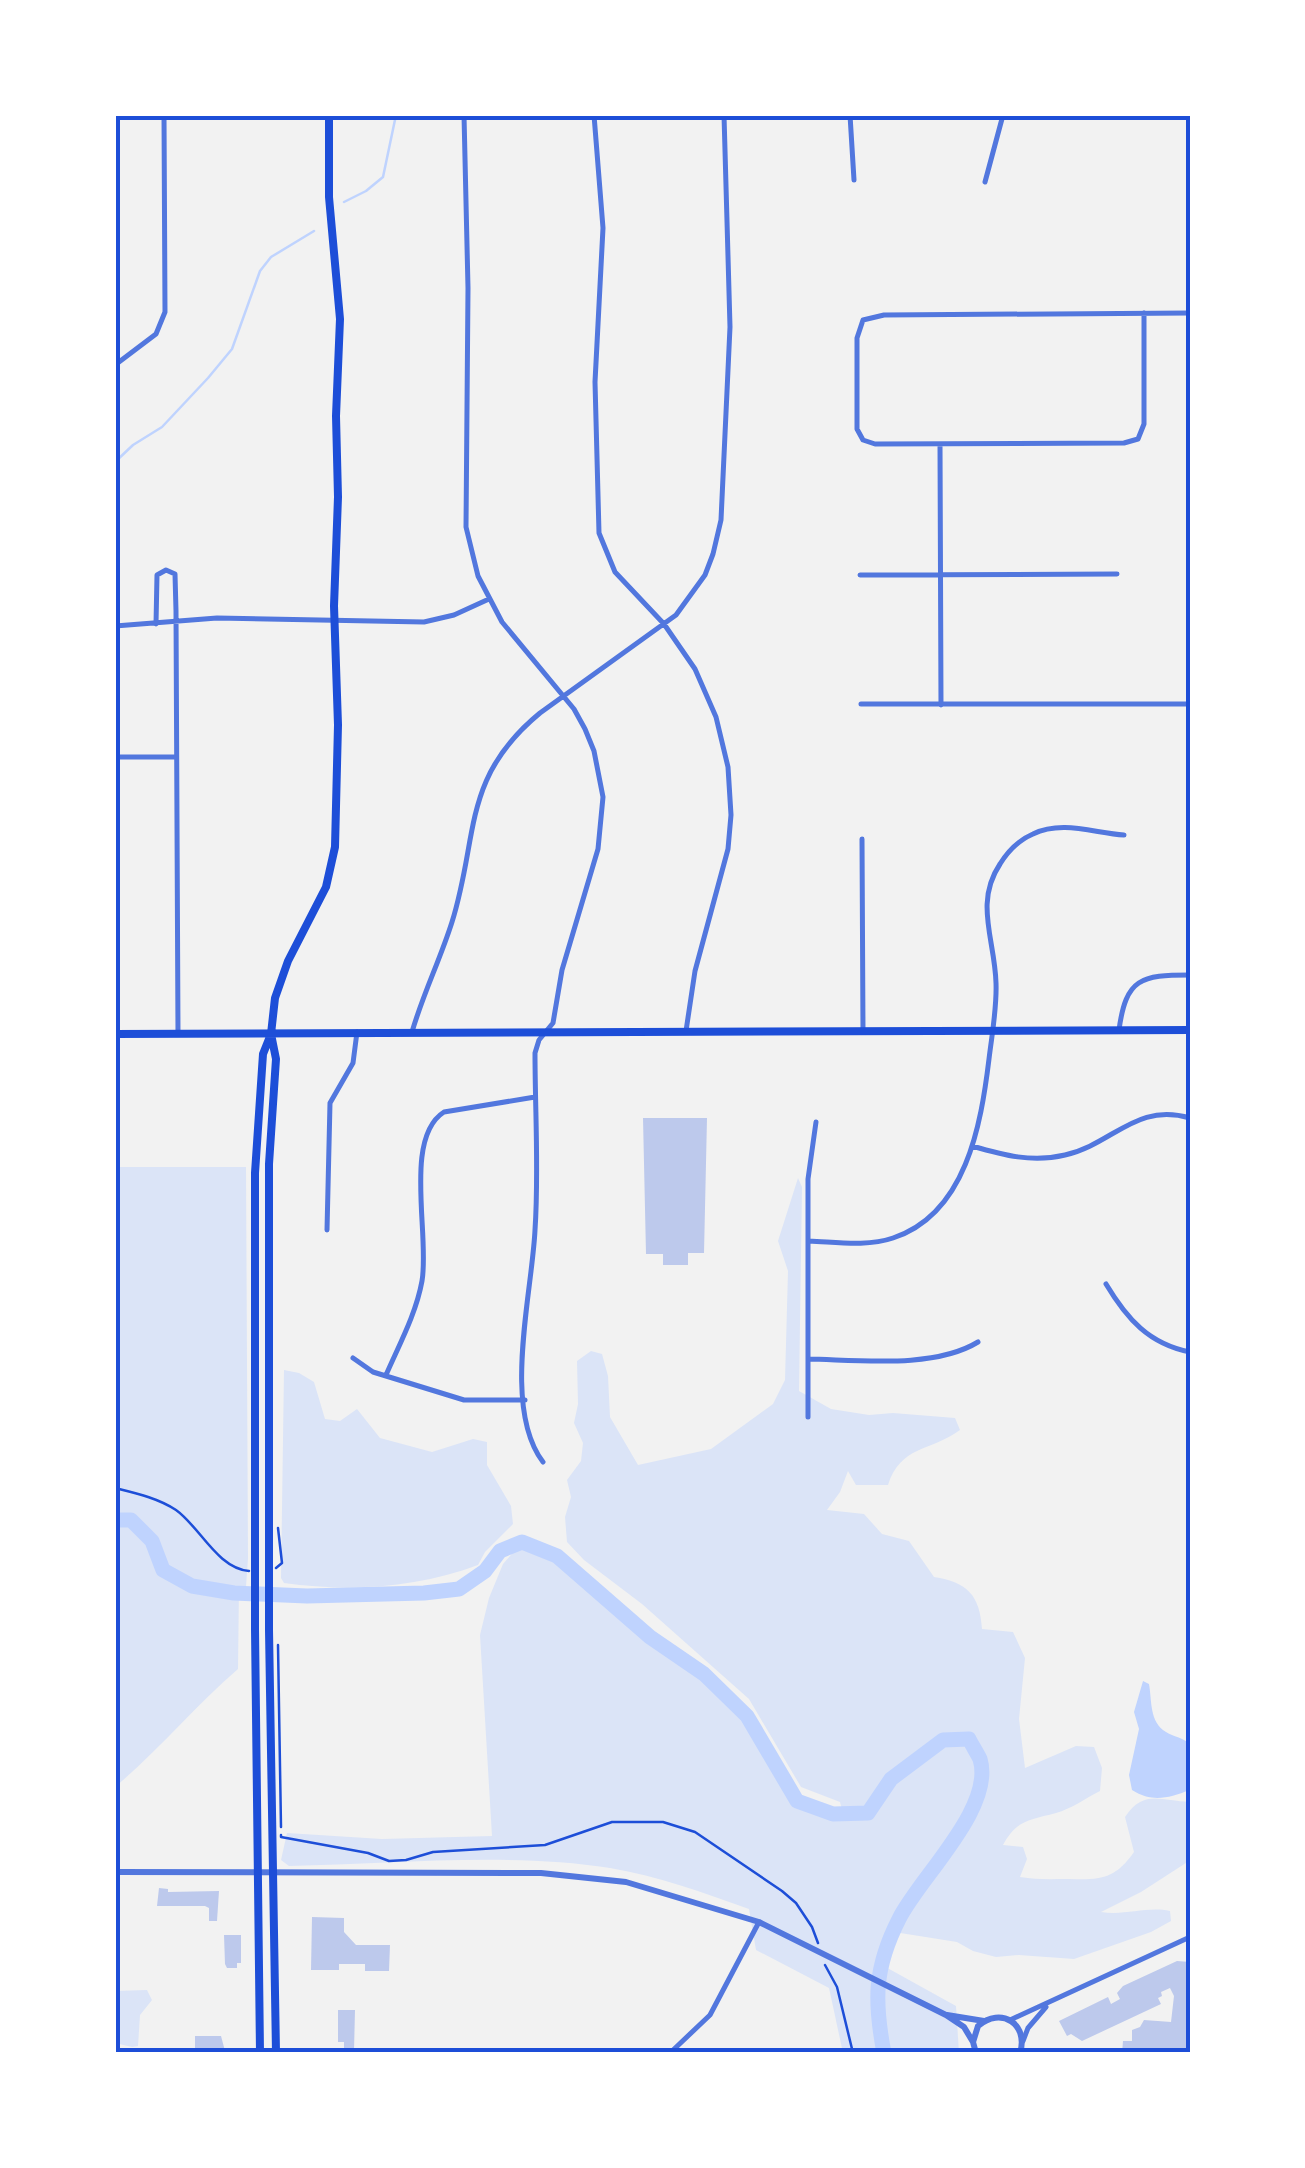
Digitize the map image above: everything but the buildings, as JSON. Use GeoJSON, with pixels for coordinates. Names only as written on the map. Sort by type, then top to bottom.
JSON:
{"type":"FeatureCollection","features":[{"type":"Feature","properties":{"kind":"main road"},"geometry":{"type":"LineString","coordinates":[[260,2053],[254,1629],[256,1173],[264,1054],[280,980],[326,888],[334,859],[338,725],[334,618],[336,402],[340,319],[328,197],[329,115]]}},
{"type":"Feature","properties":{"kind":"main road"},"geometry":{"type":"LineString","coordinates":[[115,1034],[1190,1030]]}},
{"type":"Feature","properties":{"kind":"main road"},"geometry":{"type":"LineString","coordinates":[[270,1034],[276,1059],[269,1164],[276,2053]]}},
{"type":"Feature","properties":{"kind":"main road"},"geometry":{"type":"LineString","coordinates":[[255,1374],[270,1377]]}},
{"type":"Feature","properties":{"kind":"street"},"geometry":{"type":"LineString","coordinates":[[115,364],[153,336],[165,312],[164,115]]}},
{"type":"Feature","properties":{"kind":"street"},"geometry":{"type":"LineString","coordinates":[[464,115],[468,288],[464,506],[472,554],[489,600],[509,632],[564,697],[585,729],[594,751],[603,797],[596,859],[562,970],[553,1023],[539,1040],[536,1053],[536,1226],[522,1349],[530,1440],[543,1462]]}},
{"type":"Feature","properties":{"kind":"street"},"geometry":{"type":"LineString","coordinates":[[594,115],[603,228],[595,382],[599,533],[615,572],[664,624],[695,670],[716,717],[731,790],[728,849],[695,971],[686,1031]]}},
{"type":"Feature","properties":{"kind":"street"},"geometry":{"type":"LineString","coordinates":[[412,1032],[452,921],[473,815],[496,761],[523,727],[682,608],[714,554],[720,520],[730,326],[724,115]]}},
{"type":"Feature","properties":{"kind":"street"},"geometry":{"type":"LineString","coordinates":[[850,115],[854,180]]}},
{"type":"Feature","properties":{"kind":"street"},"geometry":{"type":"LineString","coordinates":[[984,182],[1002,115]]}},
{"type":"Feature","properties":{"kind":"street"},"geometry":{"type":"LineString","coordinates":[[1144,313],[1144,424],[1138,439],[1124,443],[874,444],[863,440],[858,429],[857,338],[863,320],[884,314],[1144,313],[1190,313]]}},
{"type":"Feature","properties":{"kind":"street"},"geometry":{"type":"LineString","coordinates":[[940,444],[941,705]]}},
{"type":"Feature","properties":{"kind":"street"},"geometry":{"type":"LineString","coordinates":[[156,624],[157,575],[166,570],[175,574],[178,1034]]}},
{"type":"Feature","properties":{"kind":"street"},"geometry":{"type":"LineString","coordinates":[[860,575],[1117,574]]}},
{"type":"Feature","properties":{"kind":"street"},"geometry":{"type":"LineString","coordinates":[[115,626],[216,618],[424,622],[489,600]]}},
{"type":"Feature","properties":{"kind":"street"},"geometry":{"type":"LineString","coordinates":[[861,704],[1190,704]]}},
{"type":"Feature","properties":{"kind":"street"},"geometry":{"type":"LineString","coordinates":[[115,757],[176,757]]}},
{"type":"Feature","properties":{"kind":"street"},"geometry":{"type":"LineString","coordinates":[[809,1241],[890,1240],[916,1227],[950,1193],[972,1146],[985,1091],[996,982],[985,909],[991,879],[1004,857],[1021,840],[1050,828],[1124,834]]}},
{"type":"Feature","properties":{"kind":"street"},"geometry":{"type":"LineString","coordinates":[[862,840],[863,1030]]}},
{"type":"Feature","properties":{"kind":"street"},"geometry":{"type":"LineString","coordinates":[[1119,1030],[1124,999],[1138,982],[1159,975],[1190,975]]}},
{"type":"Feature","properties":{"kind":"street"},"geometry":{"type":"LineString","coordinates":[[327,1230],[330,1102],[353,1063],[357,1032]]}},
{"type":"Feature","properties":{"kind":"street"},"geometry":{"type":"LineString","coordinates":[[386,1375],[413,1314],[422,1282],[425,1241],[421,1151],[426,1131],[433,1119],[444,1112],[535,1097]]}},
{"type":"Feature","properties":{"kind":"street"},"geometry":{"type":"LineString","coordinates":[[972,1146],[1007,1156],[1048,1158],[1088,1148],[1129,1122],[1150,1115],[1190,1118]]}},
{"type":"Feature","properties":{"kind":"street"},"geometry":{"type":"LineString","coordinates":[[808,1417],[808,1179],[816,1122]]}},
{"type":"Feature","properties":{"kind":"street"},"geometry":{"type":"LineString","coordinates":[[1106,1284],[1138,1328],[1162,1344],[1190,1352]]}},
{"type":"Feature","properties":{"kind":"street"},"geometry":{"type":"LineString","coordinates":[[808,1359],[926,1358],[954,1354],[978,1342]]}},
{"type":"Feature","properties":{"kind":"street"},"geometry":{"type":"LineString","coordinates":[[353,1358],[373,1372],[464,1400],[525,1400]]}},
{"type":"Feature","properties":{"kind":"street"},"geometry":{"type":"LineString","coordinates":[[115,1872],[580,1875],[662,1891],[759,1922],[946,2014],[964,2028],[976,2053]]}},
{"type":"Feature","properties":{"kind":"street"},"geometry":{"type":"LineString","coordinates":[[670,2053],[710,2015],[759,1922]]}},
{"type":"Feature","properties":{"kind":"street"},"geometry":{"type":"LineString","coordinates":[[1010,2020],[1190,1938]]}},
{"type":"Feature","properties":{"kind":"street"},"geometry":{"type":"LineString","coordinates":[[1022,2049],[1028,2028],[1048,2004]]}},
{"type":"Feature","properties":{"kind":"street"},"geometry":{"type":"LineString","coordinates":[[946,2014],[1010,2020],[1017,2025],[1022,2049]]}},
{"type":"Feature","properties":{"kind":"street"},"geometry":{"type":"LineString","coordinates":[[972,2042],[984,2020]]}},
{"type":"Feature","properties":{"kind":"path"},"geometry":{"type":"LineString","coordinates":[[115,1488],[173,1508],[239,1570],[279,1568],[278,1528]]}},
{"type":"Feature","properties":{"kind":"path"},"geometry":{"type":"LineString","coordinates":[[273,1630],[280,1674],[280,1837]]}},
{"type":"Feature","properties":{"kind":"shaded area"},"geometry":{"type":"Polygon","coordinates":[[[115,1167],[246,1167],[248,1558],[246,1587],[239,1586],[238,1669],[115,1787],[115,1167]]]}},
{"type":"Feature","properties":{"kind":"shaded area"},"geometry":{"type":"Polygon","coordinates":[[[798,1178],[802,1187],[799,1391],[831,1409],[869,1415],[955,1418],[960,1430],[909,1456],[888,1485],[856,1485],[848,1471],[827,1510],[864,1514],[882,1534],[909,1541],[934,1577],[955,1582],[970,1592],[982,1629],[1013,1632],[1025,1658],[1019,1719],[1025,1768],[1076,1746],[1094,1747],[1102,1768],[1100,1791],[1062,1811],[1025,1822],[1008,1836],[1003,1845],[1023,1847],[1027,1859],[1020,1877],[1081,1879],[1114,1873],[1134,1852],[1125,1817],[1132,1808],[1153,1799],[1190,1802],[1189,1861],[1101,1912],[1170,1911],[1171,1921],[1151,1932],[1074,1959],[996,1957],[957,1942],[894,1932],[882,1965],[956,2006],[959,2053],[843,2053],[829,1988],[756,1950],[749,1909],[663,1880],[571,1863],[450,1860],[289,1866],[281,1860],[287,1833],[382,1839],[492,1836],[480,1635],[503,1564],[522,1542],[557,1556],[650,1637],[704,1674],[747,1716],[797,1801],[843,1814],[840,1802],[801,1787],[749,1699],[567,1542],[565,1517],[571,1497],[567,1480],[581,1461],[583,1443],[574,1423],[578,1404],[577,1361],[591,1351],[602,1354],[608,1376],[610,1417],[638,1465],[711,1449],[773,1404],[785,1380],[788,1271],[778,1241],[798,1178]]]}},
{"type":"Feature","properties":{"kind":"shaded area"},"geometry":{"type":"Polygon","coordinates":[[[284,1370],[314,1382],[325,1419],[340,1421],[357,1409],[380,1438],[432,1452],[473,1439],[487,1442],[487,1465],[511,1506],[513,1524],[485,1552],[478,1565],[455,1573],[382,1586],[284,1583],[284,1370]]]}},
{"type":"Feature","properties":{"kind":"shaded area"},"geometry":{"type":"Polygon","coordinates":[[[147,1990],[152,2000],[140,2015],[138,2046],[115,2043],[115,1991],[147,1990]]]}},
{"type":"Feature","properties":{"kind":"water"},"geometry":{"type":"Polygon","coordinates":[[[1143,1681],[1149,1684],[1157,1723],[1190,1744],[1190,1790],[1161,1798],[1132,1790],[1129,1775],[1139,1729],[1134,1712],[1143,1681]]]}},
{"type":"Feature","properties":{"kind":"waterway"},"geometry":{"type":"LineString","coordinates":[[344,202],[383,177],[396,115]]}},
{"type":"Feature","properties":{"kind":"waterway"},"geometry":{"type":"LineString","coordinates":[[115,462],[162,427],[208,378],[232,349],[260,271],[271,257],[314,231]]}},
{"type":"Feature","properties":{"kind":"waterway"},"geometry":{"type":"LineString","coordinates":[[115,1520],[131,1520],[152,1541],[163,1570],[192,1586],[234,1593],[307,1596],[459,1589],[485,1571],[500,1551],[522,1542],[557,1556],[650,1637],[704,1674],[747,1716],[797,1801],[833,1814],[868,1813],[891,1779],[943,1740],[969,1739],[980,1759],[982,1778],[976,1799],[953,1842],[909,1902],[885,1953],[878,1985],[884,2053]]}}]}
